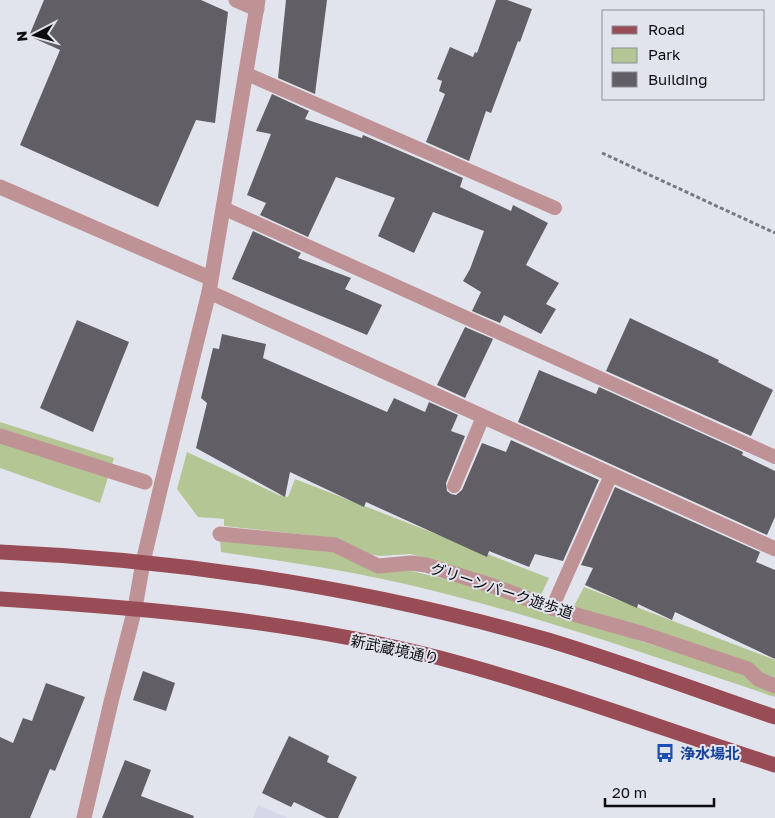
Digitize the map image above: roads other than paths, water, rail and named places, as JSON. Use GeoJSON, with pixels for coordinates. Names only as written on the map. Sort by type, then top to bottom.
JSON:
{"type":"FeatureCollection","features":[{"type":"Feature","properties":{"kind":"main road"},"geometry":{"type":"LineString","coordinates":[[0,552],[51,554],[143,562],[308,584],[471,620],[549,641],[775,717]]}},
{"type":"Feature","properties":{"kind":"main road","name":"新武蔵境通り"},"geometry":{"type":"LineString","coordinates":[[0,598],[135,608],[209,616],[328,634],[439,658],[595,704],[775,766]]}},
{"type":"Feature","properties":{"kind":"street"},"geometry":{"type":"LineString","coordinates":[[84,818],[135,608],[143,562],[209,285],[257,5],[236,0]]}},
{"type":"Feature","properties":{"kind":"street"},"geometry":{"type":"LineString","coordinates":[[0,187],[483,417],[775,549]]}},
{"type":"Feature","properties":{"kind":"street"},"geometry":{"type":"LineString","coordinates":[[0,436],[145,482]]}},
{"type":"Feature","properties":{"kind":"street","name":"グリーンパーク遊歩道"},"geometry":{"type":"LineString","coordinates":[[220,534],[335,546],[378,566],[411,563],[426,565],[552,608],[644,634],[748,669],[758,679],[775,686]]}},
{"type":"Feature","properties":{"kind":"lane"},"geometry":{"type":"LineString","coordinates":[[246,74],[555,208]]}},
{"type":"Feature","properties":{"kind":"lane"},"geometry":{"type":"LineString","coordinates":[[223,208],[775,458]]}},
{"type":"Feature","properties":{"kind":"lane"},"geometry":{"type":"LineString","coordinates":[[454,486],[483,417]]}},
{"type":"Feature","properties":{"kind":"lane"},"geometry":{"type":"LineString","coordinates":[[552,608],[611,475]]}},
{"type":"Feature","properties":{"kind":"place","name":"浄水場北"},"geometry":{"type":"Point","coordinates":[665,753]}}]}
